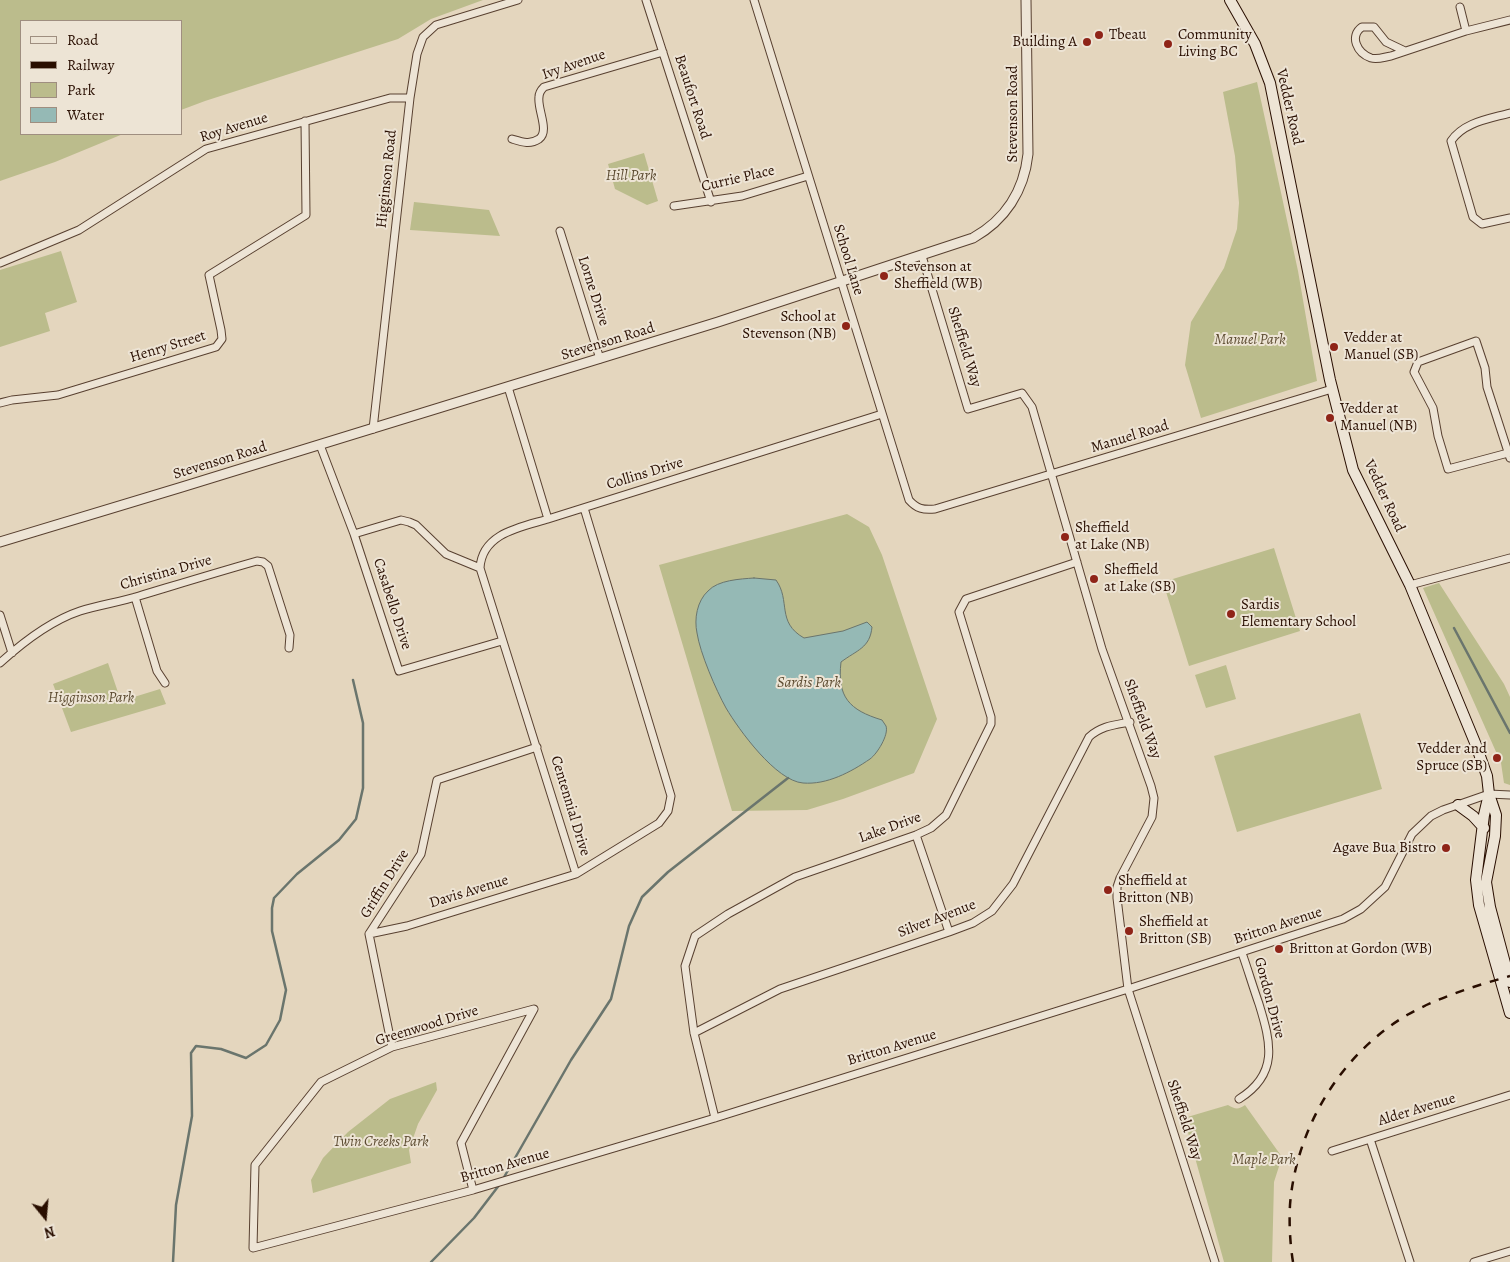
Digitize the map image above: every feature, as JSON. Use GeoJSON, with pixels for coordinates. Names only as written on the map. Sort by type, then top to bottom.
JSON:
{"type":"FeatureCollection","features":[{"type":"Feature","properties":{"kind":"main road","name":"Vedder Road"},"geometry":{"type":"LineString","coordinates":[[1230,0],[1255,44],[1270,83],[1332,389],[1353,470],[1410,585],[1487,776],[1489,794],[1496,815],[1495,836],[1486,882],[1490,907],[1510,982]]}},
{"type":"Feature","properties":{"kind":"main road","name":"Vedder Road"},"geometry":{"type":"LineString","coordinates":[[1489,794],[1484,814],[1484,828],[1476,880],[1479,905],[1510,1012]]}},
{"type":"Feature","properties":{"kind":"main road"},"geometry":{"type":"LineString","coordinates":[[1458,805],[1473,816],[1484,828]]}},
{"type":"Feature","properties":{"kind":"street","name":"Higginson Road"},"geometry":{"type":"LineString","coordinates":[[373,429],[410,98],[420,43],[427,32],[436,25],[518,0]]}},
{"type":"Feature","properties":{"kind":"street","name":"Beaufort Road"},"geometry":{"type":"LineString","coordinates":[[646,0],[710,202]]}},
{"type":"Feature","properties":{"kind":"street","name":"School Lane"},"geometry":{"type":"LineString","coordinates":[[754,0],[909,500],[919,509],[935,509]]}},
{"type":"Feature","properties":{"kind":"street","name":"Stevenson Road"},"geometry":{"type":"LineString","coordinates":[[0,542],[718,322],[959,244],[982,233],[1004,214],[1014,198],[1022,182],[1028,154],[1026,0]]}},
{"type":"Feature","properties":{"kind":"street"},"geometry":{"type":"LineString","coordinates":[[1460,7],[1466,31]]}},
{"type":"Feature","properties":{"kind":"street"},"geometry":{"type":"LineString","coordinates":[[1405,51],[1386,42],[1374,26],[1362,27],[1354,38],[1362,52],[1371,58],[1379,59],[1405,51],[1466,31],[1510,20]]}},
{"type":"Feature","properties":{"kind":"street","name":"Ivy Avenue"},"geometry":{"type":"LineString","coordinates":[[512,139],[525,143],[542,136],[544,131],[538,100],[539,93],[544,86],[663,52]]}},
{"type":"Feature","properties":{"kind":"street","name":"Roy Avenue"},"geometry":{"type":"LineString","coordinates":[[0,263],[78,230],[206,149],[390,98],[410,98]]}},
{"type":"Feature","properties":{"kind":"street"},"geometry":{"type":"LineString","coordinates":[[1510,113],[1468,125],[1457,133],[1451,141],[1473,217],[1482,224],[1510,218]]}},
{"type":"Feature","properties":{"kind":"street","name":"Henry Street"},"geometry":{"type":"LineString","coordinates":[[0,403],[58,395],[216,347],[222,340],[209,275],[306,215],[305,121]]}},
{"type":"Feature","properties":{"kind":"street","name":"Currie Place"},"geometry":{"type":"LineString","coordinates":[[674,206],[742,196],[808,176]]}},
{"type":"Feature","properties":{"kind":"street","name":"Lorne Drive"},"geometry":{"type":"LineString","coordinates":[[560,231],[600,359]]}},
{"type":"Feature","properties":{"kind":"street","name":"Sheffield Way"},"geometry":{"type":"LineString","coordinates":[[922,256],[968,409],[1022,393],[1032,407],[1106,662],[1130,722],[1151,786],[1154,804],[1152,817],[1117,887],[1128,989],[1215,1262]]}},
{"type":"Feature","properties":{"kind":"street"},"geometry":{"type":"LineString","coordinates":[[1476,341],[1509,455],[1448,469],[1438,436],[1433,408],[1414,372],[1418,362],[1476,341]]}},
{"type":"Feature","properties":{"kind":"street"},"geometry":{"type":"LineString","coordinates":[[354,534],[401,520],[409,522],[416,525],[446,554],[480,568],[480,558],[491,541],[507,531],[548,518],[508,387]]}},
{"type":"Feature","properties":{"kind":"street","name":"Manuel Road"},"geometry":{"type":"LineString","coordinates":[[935,509],[1332,389]]}},
{"type":"Feature","properties":{"kind":"street","name":"Collins Drive"},"geometry":{"type":"LineString","coordinates":[[548,518],[882,414]]}},
{"type":"Feature","properties":{"kind":"street","name":"Casabello Drive"},"geometry":{"type":"LineString","coordinates":[[320,445],[354,534],[399,671],[502,641]]}},
{"type":"Feature","properties":{"kind":"street","name":"Centennial Drive"},"geometry":{"type":"LineString","coordinates":[[480,568],[502,641],[538,747],[576,874],[659,823],[668,811],[671,796],[584,508]]}},
{"type":"Feature","properties":{"kind":"street"},"geometry":{"type":"LineString","coordinates":[[1410,585],[1510,558]]}},
{"type":"Feature","properties":{"kind":"street","name":"Christina Drive"},"geometry":{"type":"LineString","coordinates":[[0,664],[12,653],[60,620],[79,611],[135,597],[257,560],[264,562],[268,566],[290,635],[289,648]]}},
{"type":"Feature","properties":{"kind":"street","name":"Lake Drive"},"geometry":{"type":"LineString","coordinates":[[715,1118],[694,1033],[685,966],[695,936],[728,914],[795,877],[916,835],[931,828],[946,815],[991,724],[991,717],[959,612],[962,604],[966,599],[1077,562]]}},
{"type":"Feature","properties":{"kind":"street"},"geometry":{"type":"LineString","coordinates":[[135,597],[156,671],[165,683]]}},
{"type":"Feature","properties":{"kind":"street"},"geometry":{"type":"LineString","coordinates":[[0,616],[12,653]]}},
{"type":"Feature","properties":{"kind":"street","name":"Silver Avenue"},"geometry":{"type":"LineString","coordinates":[[694,1033],[780,989],[949,932],[973,923],[992,911],[1013,884],[1090,737],[1096,731],[1106,726],[1130,722]]}},
{"type":"Feature","properties":{"kind":"street","name":"Griffin Drive"},"geometry":{"type":"LineString","coordinates":[[392,1047],[369,934],[421,854],[437,780],[538,747]]}},
{"type":"Feature","properties":{"kind":"street"},"geometry":{"type":"LineString","coordinates":[[1489,794],[1510,795]]}},
{"type":"Feature","properties":{"kind":"street","name":"Britton Avenue"},"geometry":{"type":"LineString","coordinates":[[252,1248],[473,1190],[715,1118],[1242,953],[1343,919],[1361,909],[1385,887],[1412,834],[1424,822],[1442,810],[1489,794]]}},
{"type":"Feature","properties":{"kind":"street"},"geometry":{"type":"LineString","coordinates":[[916,835],[949,932]]}},
{"type":"Feature","properties":{"kind":"street","name":"Davis Avenue"},"geometry":{"type":"LineString","coordinates":[[369,934],[407,926],[576,874]]}},
{"type":"Feature","properties":{"kind":"street","name":"Gordon Drive"},"geometry":{"type":"LineString","coordinates":[[1239,1099],[1250,1092],[1265,1074],[1269,1049],[1267,1032],[1242,953]]}},
{"type":"Feature","properties":{"kind":"street","name":"Greenwood Drive"},"geometry":{"type":"LineString","coordinates":[[252,1248],[255,1165],[321,1082],[392,1047],[534,1009],[461,1143],[473,1190]]}},
{"type":"Feature","properties":{"kind":"street","name":"Alder Avenue"},"geometry":{"type":"LineString","coordinates":[[1332,1150],[1510,1095]]}},
{"type":"Feature","properties":{"kind":"street"},"geometry":{"type":"LineString","coordinates":[[1370,1139],[1410,1262]]}},
{"type":"Feature","properties":{"kind":"street"},"geometry":{"type":"LineString","coordinates":[[1474,1262],[1510,1251]]}},
{"type":"Feature","properties":{"kind":"green space"},"geometry":{"type":"Polygon","coordinates":[[[0,0],[483,0],[431,19],[398,39],[182,110],[182,20],[20,20],[20,135],[121,135],[55,162],[0,181],[0,0]]]}},
{"type":"Feature","properties":{"kind":"green space","name":"Manuel Park"},"geometry":{"type":"Polygon","coordinates":[[[1257,82],[1298,271],[1317,381],[1201,418],[1185,365],[1191,322],[1224,268],[1237,229],[1239,203],[1235,156],[1223,92],[1257,82]]]}},
{"type":"Feature","properties":{"kind":"green space","name":"Hill Park"},"geometry":{"type":"Polygon","coordinates":[[[644,153],[658,201],[647,205],[615,189],[608,164],[644,153]]]}},
{"type":"Feature","properties":{"kind":"green space"},"geometry":{"type":"Polygon","coordinates":[[[414,202],[489,210],[500,236],[410,230],[414,202]]]}},
{"type":"Feature","properties":{"kind":"green space"},"geometry":{"type":"Polygon","coordinates":[[[61,251],[77,302],[45,313],[50,331],[0,347],[0,270],[61,251]]]}},
{"type":"Feature","properties":{"kind":"green space","name":"Sardis Park"},"geometry":{"type":"Polygon","coordinates":[[[847,514],[869,527],[882,555],[937,719],[914,773],[807,810],[732,811],[659,565],[847,514]]]}},
{"type":"Feature","properties":{"kind":"green space"},"geometry":{"type":"Polygon","coordinates":[[[1274,548],[1300,631],[1189,666],[1163,582],[1274,548]]]}},
{"type":"Feature","properties":{"kind":"green space"},"geometry":{"type":"Polygon","coordinates":[[[1439,583],[1504,684],[1510,697],[1510,785],[1504,783],[1501,763],[1423,588],[1439,583]]]}},
{"type":"Feature","properties":{"kind":"green space","name":"Higginson Park"},"geometry":{"type":"Polygon","coordinates":[[[108,663],[121,701],[160,689],[166,704],[71,732],[53,684],[108,663]]]}},
{"type":"Feature","properties":{"kind":"green space"},"geometry":{"type":"Polygon","coordinates":[[[1226,665],[1236,699],[1206,708],[1195,675],[1226,665]]]}},
{"type":"Feature","properties":{"kind":"green space"},"geometry":{"type":"Polygon","coordinates":[[[1360,713],[1382,789],[1237,832],[1214,756],[1360,713]]]}},
{"type":"Feature","properties":{"kind":"green space","name":"Twin Creeks Park"},"geometry":{"type":"Polygon","coordinates":[[[436,1082],[437,1090],[418,1124],[409,1150],[411,1163],[313,1193],[311,1180],[323,1158],[348,1132],[390,1099],[436,1082]]]}},
{"type":"Feature","properties":{"kind":"green space","name":"Maple Park"},"geometry":{"type":"Polygon","coordinates":[[[1228,1105],[1240,1108],[1245,1105],[1282,1157],[1274,1182],[1272,1262],[1224,1262],[1184,1118],[1228,1105]]]}},
{"type":"Feature","properties":{"kind":"water"},"geometry":{"type":"Polygon","coordinates":[[[754,578],[776,580],[783,596],[790,625],[795,632],[804,638],[843,631],[867,622],[872,627],[866,644],[841,662],[841,684],[844,693],[853,706],[861,712],[882,720],[886,726],[886,734],[873,757],[855,769],[821,782],[803,783],[792,780],[781,774],[759,753],[726,708],[701,651],[696,616],[701,600],[712,587],[730,581],[754,578]]]}},
{"type":"Feature","properties":{"kind":"waterway"},"geometry":{"type":"LineString","coordinates":[[1454,628],[1510,733]]}},
{"type":"Feature","properties":{"kind":"waterway"},"geometry":{"type":"LineString","coordinates":[[173,1262],[176,1205],[192,1116],[191,1053],[196,1046],[221,1049],[246,1058],[266,1045],[280,1020],[286,990],[272,931],[274,898],[297,874],[339,840],[356,819],[363,788],[363,723],[353,680]]}},
{"type":"Feature","properties":{"kind":"waterway"},"geometry":{"type":"LineString","coordinates":[[503,1179],[571,1060],[611,999],[629,926],[642,897],[668,872],[788,778]]}},
{"type":"Feature","properties":{"kind":"waterway"},"geometry":{"type":"LineString","coordinates":[[431,1262],[474,1218],[500,1184]]}},
{"type":"Feature","properties":{"kind":"railway"},"geometry":{"type":"LineString","coordinates":[[1293,1262],[1290,1241],[1290,1205],[1294,1176],[1312,1121],[1326,1096],[1343,1072],[1362,1050],[1383,1031],[1407,1015],[1444,997],[1510,976]]}},
{"type":"Feature","properties":{"kind":"place","name":"Tbeau"},"geometry":{"type":"Point","coordinates":[1099,35]}},
{"type":"Feature","properties":{"kind":"place","name":"Building A"},"geometry":{"type":"Point","coordinates":[1087,42]}},
{"type":"Feature","properties":{"kind":"place","name":"Community Living BC"},"geometry":{"type":"Point","coordinates":[1168,44]}},
{"type":"Feature","properties":{"kind":"place","name":"Stevenson at Sheffield (WB)"},"geometry":{"type":"Point","coordinates":[884,276]}},
{"type":"Feature","properties":{"kind":"place","name":"School at Stevenson (NB)"},"geometry":{"type":"Point","coordinates":[846,326]}},
{"type":"Feature","properties":{"kind":"place","name":"Vedder at Manuel (SB)"},"geometry":{"type":"Point","coordinates":[1334,347]}},
{"type":"Feature","properties":{"kind":"place","name":"Vedder at Manuel (NB)"},"geometry":{"type":"Point","coordinates":[1330,418]}},
{"type":"Feature","properties":{"kind":"place","name":"Sheffield at Lake (NB)"},"geometry":{"type":"Point","coordinates":[1065,537]}},
{"type":"Feature","properties":{"kind":"place","name":"Sheffield at Lake (SB)"},"geometry":{"type":"Point","coordinates":[1094,579]}},
{"type":"Feature","properties":{"kind":"place","name":"Sardis Elementary School"},"geometry":{"type":"Point","coordinates":[1231,614]}},
{"type":"Feature","properties":{"kind":"place","name":"Vedder and Spruce (SB)"},"geometry":{"type":"Point","coordinates":[1497,758]}},
{"type":"Feature","properties":{"kind":"place","name":"Agave Bua Bistro"},"geometry":{"type":"Point","coordinates":[1446,848]}},
{"type":"Feature","properties":{"kind":"place","name":"Sheffield at Britton (NB)"},"geometry":{"type":"Point","coordinates":[1108,890]}},
{"type":"Feature","properties":{"kind":"place","name":"Sheffield at Britton (SB)"},"geometry":{"type":"Point","coordinates":[1129,931]}},
{"type":"Feature","properties":{"kind":"place","name":"Britton at Gordon (WB)"},"geometry":{"type":"Point","coordinates":[1279,949]}}]}
